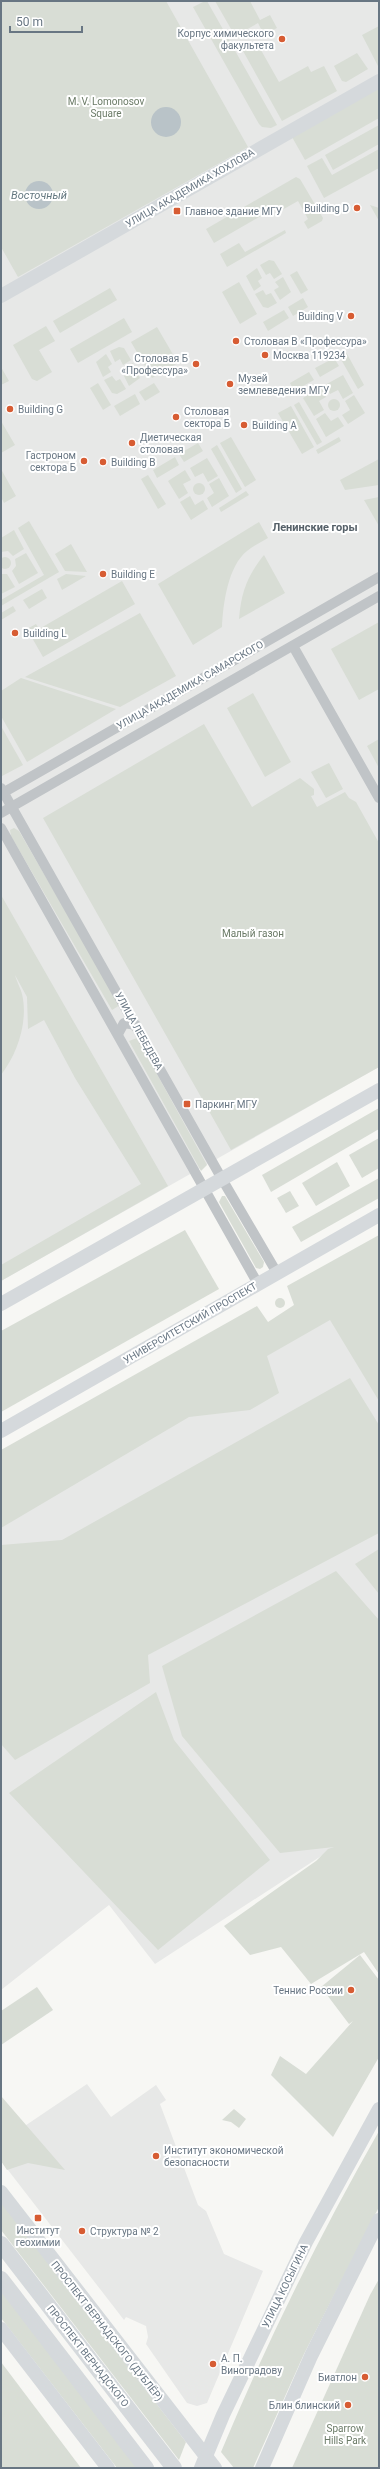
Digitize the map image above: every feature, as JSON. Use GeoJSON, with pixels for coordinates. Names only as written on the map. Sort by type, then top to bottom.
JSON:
{"type":"FeatureCollection","features":[{"type":"Feature","properties":{"kind":"main road","name":"УЛИЦА АКАДЕМИКА ХОХЛОВА"},"geometry":{"type":"LineString","coordinates":[[1,296],[379,81]]}},
{"type":"Feature","properties":{"kind":"main road"},"geometry":{"type":"LineString","coordinates":[[1,1304],[379,1090]]}},
{"type":"Feature","properties":{"kind":"main road","name":"УНИВЕРСИТЕТСКИЙ ПРОСПЕКТ"},"geometry":{"type":"LineString","coordinates":[[1,1431],[379,1215]]}},
{"type":"Feature","properties":{"kind":"main road","name":"УЛИЦА КОСЫГИНА"},"geometry":{"type":"LineString","coordinates":[[206,2464],[306,2242],[379,2109]]}},
{"type":"Feature","properties":{"kind":"main road","name":"ПРОСПЕКТ ВЕРНАДСКОГО (ДУБЛЁР)"},"geometry":{"type":"LineString","coordinates":[[1,2192],[206,2464]]}},
{"type":"Feature","properties":{"kind":"main road"},"geometry":{"type":"LineString","coordinates":[[262,2468],[311,2356],[379,2220]]}},
{"type":"Feature","properties":{"kind":"main road","name":"ПРОСПЕКТ ВЕРНАДСКОГО"},"geometry":{"type":"LineString","coordinates":[[1,2244],[174,2468]]}},
{"type":"Feature","properties":{"kind":"main road"},"geometry":{"type":"LineString","coordinates":[[1,2279],[146,2468]]}},
{"type":"Feature","properties":{"kind":"main road"},"geometry":{"type":"LineString","coordinates":[[1,2329],[108,2468]]}},
{"type":"Feature","properties":{"kind":"street","name":"УЛИЦА АКАДЕМИКА САМАРСКОГО"},"geometry":{"type":"LineString","coordinates":[[2,792],[379,577]]}},
{"type":"Feature","properties":{"kind":"street","name":"УЛИЦА АКАДЕМИКА САМАРСКОГО"},"geometry":{"type":"LineString","coordinates":[[1,814],[379,596]]}},
{"type":"Feature","properties":{"kind":"street"},"geometry":{"type":"LineString","coordinates":[[293,646],[379,798]]}},
{"type":"Feature","properties":{"kind":"street","name":"УЛИЦА ЛЕБЕДЕВА"},"geometry":{"type":"LineString","coordinates":[[2,792],[136,1025],[222,1179],[278,1273]]}},
{"type":"Feature","properties":{"kind":"street","name":"УЛИЦА ЛЕБЕДЕВА"},"geometry":{"type":"LineString","coordinates":[[1,828],[258,1284]]}},
{"type":"Feature","properties":{"kind":"street"},"geometry":{"type":"LineString","coordinates":[[118,1034],[124,1024],[136,1025]]}},
{"type":"Feature","properties":{"kind":"shaded area"},"geometry":{"type":"Polygon","coordinates":[[[1,1],[379,1],[379,1067],[1,1281],[1,1]]]}},
{"type":"Feature","properties":{"kind":"shaded area"},"geometry":{"type":"Polygon","coordinates":[[[366,1283],[379,1306],[379,1899],[335,1847],[155,1964],[109,1905],[1,1990],[1,1463],[245,1355],[366,1283]]]}},
{"type":"Feature","properties":{"kind":"shaded area"},"geometry":{"type":"Polygon","coordinates":[[[87,2084],[111,2117],[156,2085],[166,2100],[160,2104],[198,2205],[206,2211],[224,2254],[263,2271],[207,2403],[197,2406],[187,2403],[146,2344],[148,2337],[146,2326],[126,2317],[124,2320],[1,2161],[1,2142],[87,2084]]]}},
{"type":"Feature","properties":{"kind":"green space","name":"M. V. Lomonosov Square"},"geometry":{"type":"Polygon","coordinates":[[[1,1],[166,1],[248,147],[18,277],[1,247],[1,1]]]}},
{"type":"Feature","properties":{"kind":"green space"},"geometry":{"type":"Polygon","coordinates":[[[207,1],[277,125],[271,128],[262,127],[259,124],[193,7],[207,1]]]}},
{"type":"Feature","properties":{"kind":"green space"},"geometry":{"type":"Polygon","coordinates":[[[215,1],[250,1],[260,20],[270,15],[277,28],[264,35],[258,23],[235,36],[215,1]]]}},
{"type":"Feature","properties":{"kind":"green space"},"geometry":{"type":"Polygon","coordinates":[[[379,26],[379,68],[362,35],[379,26]]]}},
{"type":"Feature","properties":{"kind":"green space"},"geometry":{"type":"Polygon","coordinates":[[[257,43],[279,82],[308,66],[311,72],[324,66],[337,91],[282,121],[243,51],[257,43]]]}},
{"type":"Feature","properties":{"kind":"green space"},"geometry":{"type":"Polygon","coordinates":[[[357,53],[368,69],[346,82],[342,81],[334,66],[357,53]]]}},
{"type":"Feature","properties":{"kind":"green space"},"geometry":{"type":"Polygon","coordinates":[[[379,88],[379,118],[305,160],[292,137],[379,88]]]}},
{"type":"Feature","properties":{"kind":"green space"},"geometry":{"type":"Polygon","coordinates":[[[379,125],[379,144],[333,170],[325,155],[379,125]]]}},
{"type":"Feature","properties":{"kind":"green space"},"geometry":{"type":"Polygon","coordinates":[[[379,149],[379,168],[324,198],[307,166],[322,158],[332,175],[379,149]]]}},
{"type":"Feature","properties":{"kind":"green space"},"geometry":{"type":"Polygon","coordinates":[[[296,177],[300,179],[323,218],[322,221],[308,229],[304,222],[308,219],[298,201],[282,210],[278,206],[214,243],[206,229],[296,177]]]}},
{"type":"Feature","properties":{"kind":"green space"},"geometry":{"type":"Polygon","coordinates":[[[370,205],[379,208],[379,221],[370,205]]]}},
{"type":"Feature","properties":{"kind":"green space"},"geometry":{"type":"Polygon","coordinates":[[[285,230],[286,233],[227,267],[220,254],[239,243],[245,252],[285,230]]]}},
{"type":"Feature","properties":{"kind":"green space"},"geometry":{"type":"Polygon","coordinates":[[[269,260],[274,261],[282,274],[274,279],[270,273],[266,275],[260,265],[269,260]]]}},
{"type":"Feature","properties":{"kind":"green space"},"geometry":{"type":"Polygon","coordinates":[[[257,268],[262,278],[258,281],[261,286],[254,291],[246,276],[257,268]]]}},
{"type":"Feature","properties":{"kind":"green space"},"geometry":{"type":"Polygon","coordinates":[[[297,271],[308,290],[301,294],[290,275],[297,271]]]}},
{"type":"Feature","properties":{"kind":"green space"},"geometry":{"type":"Polygon","coordinates":[[[283,277],[291,292],[280,300],[274,290],[279,287],[275,282],[283,277]]]}},
{"type":"Feature","properties":{"kind":"green space"},"geometry":{"type":"Polygon","coordinates":[[[239,282],[257,314],[240,324],[222,292],[239,282]]]}},
{"type":"Feature","properties":{"kind":"green space"},"geometry":{"type":"Polygon","coordinates":[[[110,288],[117,300],[60,333],[53,321],[110,288]]]}},
{"type":"Feature","properties":{"kind":"green space"},"geometry":{"type":"Polygon","coordinates":[[[263,290],[266,295],[271,293],[277,303],[268,308],[263,307],[255,294],[263,290]]]}},
{"type":"Feature","properties":{"kind":"green space"},"geometry":{"type":"Polygon","coordinates":[[[303,298],[308,307],[293,316],[288,307],[303,298]]]}},
{"type":"Feature","properties":{"kind":"green space"},"geometry":{"type":"Polygon","coordinates":[[[284,310],[289,318],[268,331],[263,322],[284,310]]]}},
{"type":"Feature","properties":{"kind":"green space"},"geometry":{"type":"Polygon","coordinates":[[[124,318],[132,332],[78,363],[70,349],[124,318]]]}},
{"type":"Feature","properties":{"kind":"green space"},"geometry":{"type":"Polygon","coordinates":[[[46,326],[55,341],[39,350],[52,372],[37,381],[32,379],[13,345],[46,326]]]}},
{"type":"Feature","properties":{"kind":"green space"},"geometry":{"type":"Polygon","coordinates":[[[157,327],[178,363],[152,378],[131,342],[157,327]]]}},
{"type":"Feature","properties":{"kind":"green space"},"geometry":{"type":"Polygon","coordinates":[[[119,347],[124,348],[131,360],[123,365],[120,359],[115,362],[110,351],[119,347]]]}},
{"type":"Feature","properties":{"kind":"green space"},"geometry":{"type":"Polygon","coordinates":[[[346,352],[364,385],[358,389],[339,356],[346,352]]]}},
{"type":"Feature","properties":{"kind":"green space"},"geometry":{"type":"Polygon","coordinates":[[[106,354],[112,364],[108,367],[111,372],[103,377],[96,362],[106,354]]]}},
{"type":"Feature","properties":{"kind":"green space"},"geometry":{"type":"Polygon","coordinates":[[[334,358],[339,366],[320,377],[315,368],[334,358]]]}},
{"type":"Feature","properties":{"kind":"green space"},"geometry":{"type":"Polygon","coordinates":[[[133,363],[140,378],[129,386],[124,376],[128,373],[125,368],[133,363]]]}},
{"type":"Feature","properties":{"kind":"green space"},"geometry":{"type":"Polygon","coordinates":[[[1,367],[9,381],[1,385],[1,367]]]}},
{"type":"Feature","properties":{"kind":"green space"},"geometry":{"type":"Polygon","coordinates":[[[309,372],[314,380],[294,391],[290,383],[309,372]]]}},
{"type":"Feature","properties":{"kind":"green space"},"geometry":{"type":"Polygon","coordinates":[[[343,375],[353,393],[343,399],[338,390],[330,394],[325,385],[343,375]]]}},
{"type":"Feature","properties":{"kind":"green space"},"geometry":{"type":"Polygon","coordinates":[[[112,376],[116,381],[120,379],[126,389],[117,394],[112,393],[104,380],[112,376]]]}},
{"type":"Feature","properties":{"kind":"green space"},"geometry":{"type":"Polygon","coordinates":[[[98,383],[111,405],[103,410],[90,388],[98,383]]]}},
{"type":"Feature","properties":{"kind":"green space"},"geometry":{"type":"Polygon","coordinates":[[[154,383],[160,392],[145,401],[139,392],[154,383]]]}},
{"type":"Feature","properties":{"kind":"green space"},"geometry":{"type":"Polygon","coordinates":[[[321,387],[326,397],[319,401],[324,410],[314,416],[303,398],[321,387]]]}},
{"type":"Feature","properties":{"kind":"green space"},"geometry":{"type":"Polygon","coordinates":[[[135,394],[140,404],[120,416],[114,406],[135,394]]]}},
{"type":"Feature","properties":{"kind":"green space"},"geometry":{"type":"Polygon","coordinates":[[[354,395],[365,413],[348,424],[342,415],[350,410],[345,401],[354,395]]]}},
{"type":"Feature","properties":{"kind":"green space"},"geometry":{"type":"Polygon","coordinates":[[[336,399],[339,400],[339,410],[332,411],[329,410],[328,403],[329,400],[336,399]]]}},
{"type":"Feature","properties":{"kind":"green space"},"geometry":{"type":"Polygon","coordinates":[[[299,402],[322,442],[317,445],[294,405],[299,402]]]}},
{"type":"Feature","properties":{"kind":"green space"},"geometry":{"type":"Polygon","coordinates":[[[291,406],[314,447],[302,454],[278,413],[291,406]]]}},
{"type":"Feature","properties":{"kind":"green space"},"geometry":{"type":"Polygon","coordinates":[[[325,413],[331,421],[338,417],[344,426],[326,437],[316,419],[325,413]]]}},
{"type":"Feature","properties":{"kind":"green space"},"geometry":{"type":"Polygon","coordinates":[[[1,421],[15,445],[1,453],[1,421]]]}},
{"type":"Feature","properties":{"kind":"green space"},"geometry":{"type":"Polygon","coordinates":[[[231,437],[256,480],[245,487],[220,443],[231,437]]]}},
{"type":"Feature","properties":{"kind":"green space"},"geometry":{"type":"Polygon","coordinates":[[[339,437],[341,441],[318,454],[316,450],[339,437]]]}},
{"type":"Feature","properties":{"kind":"green space"},"geometry":{"type":"Polygon","coordinates":[[[198,443],[203,451],[184,462],[179,454],[198,443]]]}},
{"type":"Feature","properties":{"kind":"green space"},"geometry":{"type":"Polygon","coordinates":[[[217,445],[242,489],[236,493],[211,449],[217,445]]]}},
{"type":"Feature","properties":{"kind":"green space"},"geometry":{"type":"Polygon","coordinates":[[[175,457],[179,465],[157,478],[153,470],[175,457]]]}},
{"type":"Feature","properties":{"kind":"green space"},"geometry":{"type":"Polygon","coordinates":[[[207,458],[218,476],[208,482],[203,473],[195,477],[190,468],[207,458]]]}},
{"type":"Feature","properties":{"kind":"green space"},"geometry":{"type":"Polygon","coordinates":[[[379,459],[379,485],[345,490],[340,480],[379,459]]]}},
{"type":"Feature","properties":{"kind":"green space"},"geometry":{"type":"Polygon","coordinates":[[[1,469],[16,496],[4,503],[1,497],[1,469]]]}},
{"type":"Feature","properties":{"kind":"green space"},"geometry":{"type":"Polygon","coordinates":[[[185,470],[191,480],[183,484],[188,493],[179,499],[168,481],[185,470]]]}},
{"type":"Feature","properties":{"kind":"green space"},"geometry":{"type":"Polygon","coordinates":[[[148,475],[166,504],[158,509],[141,479],[148,475]]]}},
{"type":"Feature","properties":{"kind":"green space"},"geometry":{"type":"Polygon","coordinates":[[[219,478],[229,496],[212,507],[207,498],[214,493],[209,484],[219,478]]]}},
{"type":"Feature","properties":{"kind":"green space"},"geometry":{"type":"Polygon","coordinates":[[[201,483],[204,484],[204,494],[197,495],[194,494],[193,487],[194,484],[201,483]]]}},
{"type":"Feature","properties":{"kind":"green space"},"geometry":{"type":"Polygon","coordinates":[[[246,491],[249,495],[221,512],[219,508],[246,491]]]}},
{"type":"Feature","properties":{"kind":"green space"},"geometry":{"type":"Polygon","coordinates":[[[190,496],[195,505],[203,500],[208,509],[191,520],[180,502],[190,496]]]}},
{"type":"Feature","properties":{"kind":"green space"},"geometry":{"type":"Polygon","coordinates":[[[379,497],[379,526],[364,500],[379,497]]]}},
{"type":"Feature","properties":{"kind":"green space"},"geometry":{"type":"Polygon","coordinates":[[[29,521],[59,572],[1,606],[1,600],[44,575],[18,528],[29,521]]]}},
{"type":"Feature","properties":{"kind":"green space"},"geometry":{"type":"Polygon","coordinates":[[[259,522],[268,538],[247,551],[235,566],[225,597],[222,627],[193,645],[158,584],[259,522]]]}},
{"type":"Feature","properties":{"kind":"green space"},"geometry":{"type":"Polygon","coordinates":[[[14,530],[24,549],[13,556],[8,551],[1,552],[1,538],[14,530]]]}},
{"type":"Feature","properties":{"kind":"green space"},"geometry":{"type":"Polygon","coordinates":[[[71,544],[87,572],[65,571],[55,554],[71,544]]]}},
{"type":"Feature","properties":{"kind":"green space"},"geometry":{"type":"Polygon","coordinates":[[[26,553],[38,573],[19,584],[12,571],[16,566],[15,559],[26,553]]]}},
{"type":"Feature","properties":{"kind":"green space"},"geometry":{"type":"Polygon","coordinates":[[[264,555],[285,593],[239,619],[241,601],[246,585],[253,570],[264,555]]]}},
{"type":"Feature","properties":{"kind":"green space"},"geometry":{"type":"Polygon","coordinates":[[[5,557],[9,559],[11,563],[9,567],[5,569],[1,567],[-1,563],[1,559],[5,557]]]}},
{"type":"Feature","properties":{"kind":"green space"},"geometry":{"type":"Polygon","coordinates":[[[1,574],[7,574],[15,587],[1,594],[1,574]]]}},
{"type":"Feature","properties":{"kind":"green space"},"geometry":{"type":"Polygon","coordinates":[[[66,574],[86,576],[62,590],[57,579],[66,574]]]}},
{"type":"Feature","properties":{"kind":"green space"},"geometry":{"type":"Polygon","coordinates":[[[122,581],[135,604],[43,657],[27,629],[36,624],[39,629],[122,581]]]}},
{"type":"Feature","properties":{"kind":"green space"},"geometry":{"type":"Polygon","coordinates":[[[42,589],[47,598],[29,609],[23,600],[42,589]]]}},
{"type":"Feature","properties":{"kind":"green space"},"geometry":{"type":"Polygon","coordinates":[[[13,606],[16,611],[1,620],[1,613],[13,606]]]}},
{"type":"Feature","properties":{"kind":"green space"},"geometry":{"type":"Polygon","coordinates":[[[140,613],[176,676],[120,707],[25,677],[140,613]]]}},
{"type":"Feature","properties":{"kind":"green space"},"geometry":{"type":"Polygon","coordinates":[[[379,622],[379,689],[359,700],[331,649],[379,622]]]}},
{"type":"Feature","properties":{"kind":"green space"},"geometry":{"type":"Polygon","coordinates":[[[21,678],[116,709],[27,762],[1,716],[1,691],[21,678]]]}},
{"type":"Feature","properties":{"kind":"green space"},"geometry":{"type":"Polygon","coordinates":[[[253,693],[291,762],[265,777],[227,708],[253,693]]]}},
{"type":"Feature","properties":{"kind":"green space","name":"Малый газон"},"geometry":{"type":"Polygon","coordinates":[[[204,724],[252,807],[300,778],[314,789],[314,795],[311,796],[317,807],[345,792],[349,798],[356,802],[379,843],[379,1067],[231,1150],[43,818],[204,724]]]}},
{"type":"Feature","properties":{"kind":"green space"},"geometry":{"type":"Polygon","coordinates":[[[1,726],[23,765],[2,776],[1,774],[1,726]]]}},
{"type":"Feature","properties":{"kind":"green space"},"geometry":{"type":"Polygon","coordinates":[[[379,739],[379,768],[367,746],[379,739]]]}},
{"type":"Feature","properties":{"kind":"green space"},"geometry":{"type":"Polygon","coordinates":[[[329,763],[343,789],[326,798],[311,772],[329,763]]]}},
{"type":"Feature","properties":{"kind":"green space"},"geometry":{"type":"Polygon","coordinates":[[[14,828],[19,831],[120,1005],[112,1010],[11,836],[10,830],[14,828]]]}},
{"type":"Feature","properties":{"kind":"green space"},"geometry":{"type":"Polygon","coordinates":[[[1,895],[168,1186],[1,1281],[1,1265],[141,1184],[75,1078],[44,1020],[28,1029],[27,997],[15,975],[22,996],[24,1019],[20,1039],[16,1049],[1,1075],[1,895]]]}},
{"type":"Feature","properties":{"kind":"green space"},"geometry":{"type":"Polygon","coordinates":[[[137,1038],[207,1165],[201,1171],[129,1041],[137,1038]]]}},
{"type":"Feature","properties":{"kind":"green space"},"geometry":{"type":"Polygon","coordinates":[[[379,1108],[379,1129],[271,1192],[262,1175],[379,1108]]]}},
{"type":"Feature","properties":{"kind":"green space"},"geometry":{"type":"Polygon","coordinates":[[[379,1138],[379,1168],[362,1178],[349,1155],[379,1138]]]}},
{"type":"Feature","properties":{"kind":"green space"},"geometry":{"type":"Polygon","coordinates":[[[337,1162],[350,1186],[316,1206],[302,1183],[337,1162]]]}},
{"type":"Feature","properties":{"kind":"green space"},"geometry":{"type":"Polygon","coordinates":[[[379,1178],[379,1198],[301,1242],[292,1227],[379,1178]]]}},
{"type":"Feature","properties":{"kind":"green space"},"geometry":{"type":"Polygon","coordinates":[[[290,1191],[299,1206],[286,1213],[277,1198],[290,1191]]]}},
{"type":"Feature","properties":{"kind":"green space"},"geometry":{"type":"Polygon","coordinates":[[[222,1196],[225,1196],[264,1262],[263,1267],[260,1269],[256,1268],[219,1202],[222,1196]]]}},
{"type":"Feature","properties":{"kind":"green space"},"geometry":{"type":"Polygon","coordinates":[[[185,1230],[219,1289],[1,1412],[1,1331],[185,1230]]]}},
{"type":"Feature","properties":{"kind":"green space"},"geometry":{"type":"Polygon","coordinates":[[[379,1235],[379,1401],[330,1320],[267,1356],[279,1393],[250,1410],[189,1417],[1,1528],[1,1450],[257,1306],[268,1322],[294,1305],[287,1286],[379,1235]]]}},
{"type":"Feature","properties":{"kind":"green space"},"geometry":{"type":"Polygon","coordinates":[[[280,1298],[285,1303],[280,1308],[275,1303],[280,1298]]]}},
{"type":"Feature","properties":{"kind":"green space"},"geometry":{"type":"Polygon","coordinates":[[[350,1378],[379,1425],[379,1533],[148,1655],[150,1683],[15,1760],[1,1744],[1,1545],[62,1540],[350,1378]]]}},
{"type":"Feature","properties":{"kind":"green space"},"geometry":{"type":"Polygon","coordinates":[[[379,1549],[379,1594],[355,1564],[379,1549]]]}},
{"type":"Feature","properties":{"kind":"green space"},"geometry":{"type":"Polygon","coordinates":[[[336,1571],[379,1620],[379,1974],[364,1952],[311,1984],[281,1947],[250,1955],[224,1926],[316,1861],[328,1849],[334,1847],[280,1853],[182,1736],[162,1666],[336,1571]]]}},
{"type":"Feature","properties":{"kind":"green space"},"geometry":{"type":"Polygon","coordinates":[[[156,1692],[174,1740],[270,1860],[158,1950],[9,1793],[156,1692]]]}},
{"type":"Feature","properties":{"kind":"green space"},"geometry":{"type":"Polygon","coordinates":[[[360,1955],[379,1980],[379,2057],[333,2137],[271,2075],[280,2056],[306,2074],[353,2021],[349,2024],[321,1987],[360,1955]]]}},
{"type":"Feature","properties":{"kind":"green space"},"geometry":{"type":"Polygon","coordinates":[[[37,1987],[53,2010],[1,2045],[1,2011],[37,1987]]]}},
{"type":"Feature","properties":{"kind":"green space"},"geometry":{"type":"Polygon","coordinates":[[[1,2096],[65,2170],[28,2163],[7,2170],[1,2161],[1,2096]]]}},
{"type":"Feature","properties":{"kind":"green space"},"geometry":{"type":"Polygon","coordinates":[[[234,2109],[246,2119],[239,2128],[231,2122],[222,2120],[234,2109]]]}},
{"type":"Feature","properties":{"kind":"green space"},"geometry":{"type":"Polygon","coordinates":[[[379,2131],[379,2207],[304,2354],[253,2468],[234,2468],[221,2452],[295,2289],[336,2209],[379,2131]]]}},
{"type":"Feature","properties":{"kind":"green space"},"geometry":{"type":"Polygon","coordinates":[[[1,2202],[186,2442],[179,2460],[1,2230],[1,2202]]]}},
{"type":"Feature","properties":{"kind":"green space","name":"Sparrow Hills Park"},"geometry":{"type":"Polygon","coordinates":[[[379,2279],[379,2468],[292,2468],[370,2295],[379,2279]]]}},
{"type":"Feature","properties":{"kind":"green space"},"geometry":{"type":"Polygon","coordinates":[[[1,2289],[137,2468],[117,2468],[1,2318],[1,2289]]]}},
{"type":"Feature","properties":{"kind":"green space"},"geometry":{"type":"Polygon","coordinates":[[[1,2362],[81,2468],[1,2468],[1,2362]]]}},
{"type":"Feature","properties":{"kind":"water"},"geometry":{"type":"Polygon","coordinates":[[[166,107],[177,111],[181,122],[177,133],[166,137],[155,133],[151,122],[155,111],[166,107]]]}},
{"type":"Feature","properties":{"kind":"water","name":"Восточный"},"geometry":{"type":"Polygon","coordinates":[[[39,181],[49,185],[53,195],[49,205],[39,209],[29,205],[25,195],[29,185],[39,181]]]}},
{"type":"Feature","properties":{"kind":"place","name":"Корпус химического факультета"},"geometry":{"type":"Point","coordinates":[282,39]}},
{"type":"Feature","properties":{"kind":"place","name":"Building D"},"geometry":{"type":"Point","coordinates":[357,208]}},
{"type":"Feature","properties":{"kind":"place","name":"Главное здание МГУ"},"geometry":{"type":"Point","coordinates":[177,211]}},
{"type":"Feature","properties":{"kind":"place","name":"Building V"},"geometry":{"type":"Point","coordinates":[351,316]}},
{"type":"Feature","properties":{"kind":"place","name":"Столовая В «Профессура»"},"geometry":{"type":"Point","coordinates":[236,341]}},
{"type":"Feature","properties":{"kind":"place","name":"Москва 119234"},"geometry":{"type":"Point","coordinates":[265,355]}},
{"type":"Feature","properties":{"kind":"place","name":"Столовая Б «Профессура»"},"geometry":{"type":"Point","coordinates":[196,364]}},
{"type":"Feature","properties":{"kind":"place","name":"Музей землеведения МГУ"},"geometry":{"type":"Point","coordinates":[230,384]}},
{"type":"Feature","properties":{"kind":"place","name":"Building G"},"geometry":{"type":"Point","coordinates":[10,409]}},
{"type":"Feature","properties":{"kind":"place","name":"Столовая сектора Б"},"geometry":{"type":"Point","coordinates":[176,417]}},
{"type":"Feature","properties":{"kind":"place","name":"Building A"},"geometry":{"type":"Point","coordinates":[244,425]}},
{"type":"Feature","properties":{"kind":"place","name":"Диетическая столовая"},"geometry":{"type":"Point","coordinates":[132,443]}},
{"type":"Feature","properties":{"kind":"place","name":"Гастроном сектора Б"},"geometry":{"type":"Point","coordinates":[84,461]}},
{"type":"Feature","properties":{"kind":"place","name":"Building B"},"geometry":{"type":"Point","coordinates":[103,462]}},
{"type":"Feature","properties":{"kind":"place","name":"Building E"},"geometry":{"type":"Point","coordinates":[103,574]}},
{"type":"Feature","properties":{"kind":"place","name":"Building L"},"geometry":{"type":"Point","coordinates":[15,633]}},
{"type":"Feature","properties":{"kind":"place","name":"Паркинг МГУ"},"geometry":{"type":"Point","coordinates":[187,1104]}},
{"type":"Feature","properties":{"kind":"place","name":"Теннис России"},"geometry":{"type":"Point","coordinates":[351,1990]}},
{"type":"Feature","properties":{"kind":"place","name":"Институт экономической безопасности"},"geometry":{"type":"Point","coordinates":[156,2156]}},
{"type":"Feature","properties":{"kind":"place","name":"Институт геохимии"},"geometry":{"type":"Point","coordinates":[38,2218]}},
{"type":"Feature","properties":{"kind":"place","name":"Структура № 2"},"geometry":{"type":"Point","coordinates":[82,2231]}},
{"type":"Feature","properties":{"kind":"place","name":"А. П. Виноградову"},"geometry":{"type":"Point","coordinates":[213,2364]}},
{"type":"Feature","properties":{"kind":"place","name":"Биатлон"},"geometry":{"type":"Point","coordinates":[365,2377]}},
{"type":"Feature","properties":{"kind":"place","name":"Блин блинский"},"geometry":{"type":"Point","coordinates":[348,2405]}},
{"type":"Feature","properties":{"kind":"district","name":"Ленинские горы"},"geometry":{"type":"Point","coordinates":[315,527]}}]}
